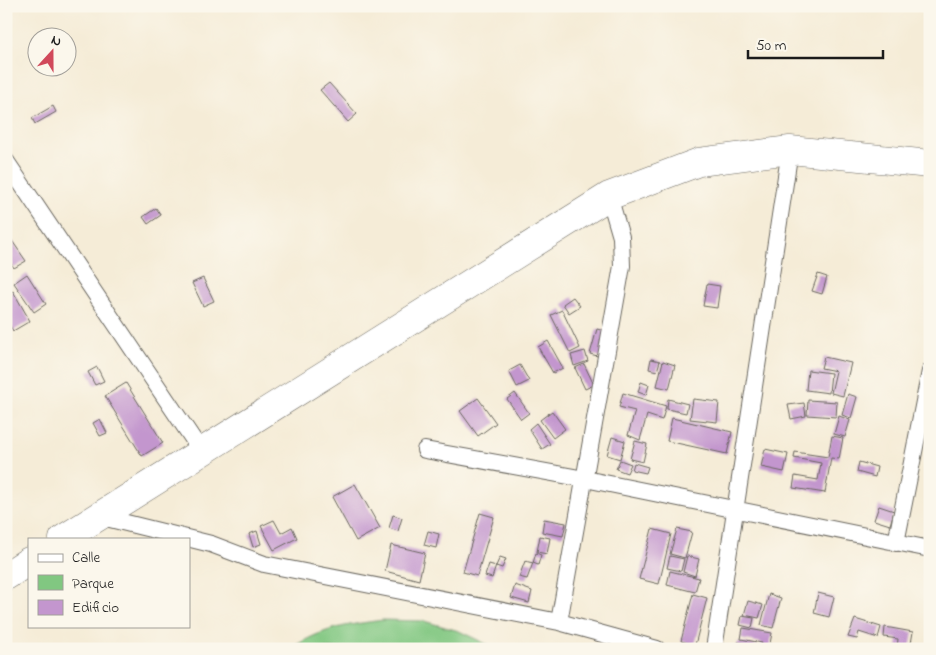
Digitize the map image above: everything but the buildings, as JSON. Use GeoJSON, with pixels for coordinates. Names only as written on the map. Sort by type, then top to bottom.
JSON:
{"type":"FeatureCollection","features":[{"type":"Feature","properties":{"kind":"highway"},"geometry":{"type":"LineString","coordinates":[[65,538],[609,196],[699,162],[790,150],[930,164]]}},
{"type":"Feature","properties":{"kind":"highway"},"geometry":{"type":"LineString","coordinates":[[6,576],[28,562]]}},
{"type":"Feature","properties":{"kind":"street"},"geometry":{"type":"LineString","coordinates":[[714,649],[790,150]]}},
{"type":"Feature","properties":{"kind":"street"},"geometry":{"type":"LineString","coordinates":[[6,161],[201,451]]}},
{"type":"Feature","properties":{"kind":"street"},"geometry":{"type":"LineString","coordinates":[[558,622],[622,266],[621,237],[609,196]]}},
{"type":"Feature","properties":{"kind":"street"},"geometry":{"type":"LineString","coordinates":[[896,543],[930,371]]}},
{"type":"Feature","properties":{"kind":"street"},"geometry":{"type":"LineString","coordinates":[[425,450],[585,479],[930,549]]}},
{"type":"Feature","properties":{"kind":"street"},"geometry":{"type":"LineString","coordinates":[[98,516],[187,538]]}},
{"type":"Feature","properties":{"kind":"street"},"geometry":{"type":"LineString","coordinates":[[190,539],[211,544],[264,564],[558,622],[657,649]]}},
{"type":"Feature","properties":{"kind":"green space"},"geometry":{"type":"Polygon","coordinates":[[[383,620],[424,621],[459,631],[497,649],[290,649],[313,636],[335,628],[383,620]]]}}]}
